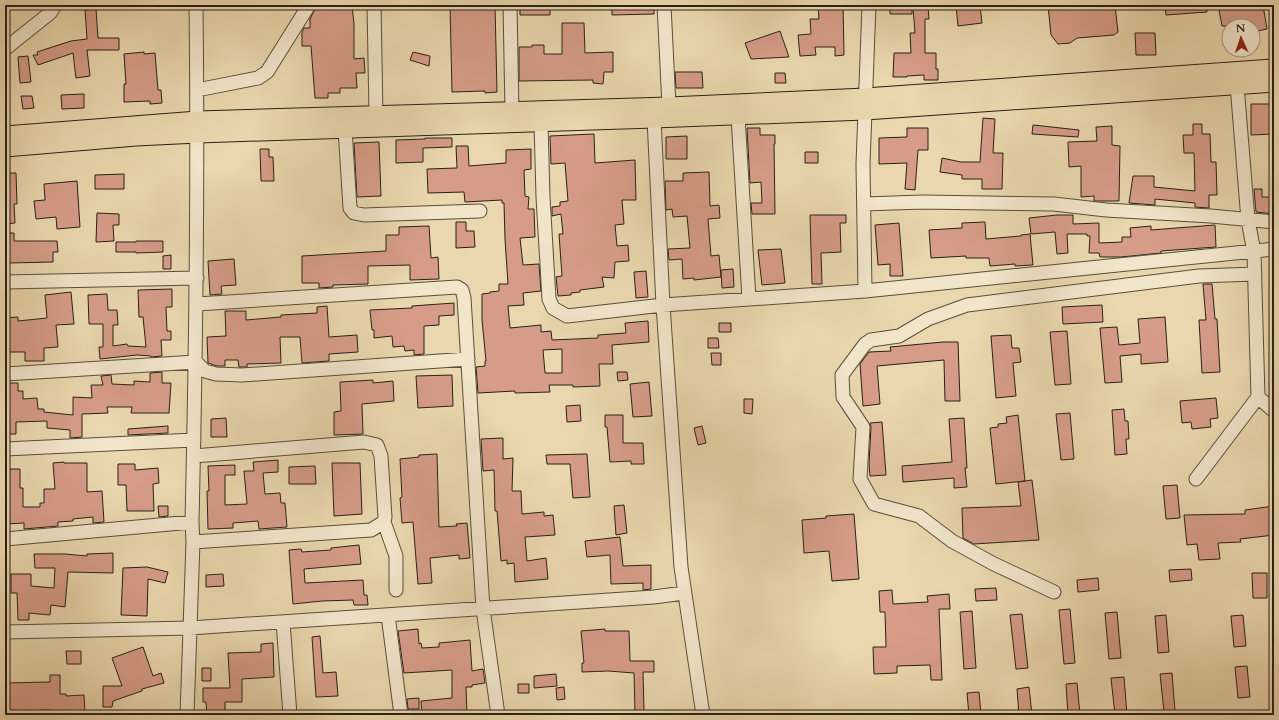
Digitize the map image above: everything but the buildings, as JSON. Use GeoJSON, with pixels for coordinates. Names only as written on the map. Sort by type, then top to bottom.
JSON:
{"type":"FeatureCollection","features":[{"type":"Feature","properties":{"kind":"main road"},"geometry":{"type":"LineString","coordinates":[[5,148],[136,137],[198,127],[346,129],[738,116],[1274,68]]}},
{"type":"Feature","properties":{"kind":"main road"},"geometry":{"type":"LineString","coordinates":[[5,135],[198,127],[376,115],[669,106],[865,104],[1274,83]]}},
{"type":"Feature","properties":{"kind":"street"},"geometry":{"type":"LineString","coordinates":[[5,49],[50,13],[54,5]]}},
{"type":"Feature","properties":{"kind":"street"},"geometry":{"type":"LineString","coordinates":[[187,715],[193,542],[192,522],[197,304],[198,127],[196,5]]}},
{"type":"Feature","properties":{"kind":"street"},"geometry":{"type":"LineString","coordinates":[[197,90],[258,78],[267,72],[309,5]]}},
{"type":"Feature","properties":{"kind":"street"},"geometry":{"type":"LineString","coordinates":[[374,5],[376,115]]}},
{"type":"Feature","properties":{"kind":"street"},"geometry":{"type":"LineString","coordinates":[[510,5],[512,111]]}},
{"type":"Feature","properties":{"kind":"street"},"geometry":{"type":"LineString","coordinates":[[664,5],[669,106]]}},
{"type":"Feature","properties":{"kind":"street"},"geometry":{"type":"LineString","coordinates":[[865,291],[863,164],[869,5]]}},
{"type":"Feature","properties":{"kind":"street"},"geometry":{"type":"LineString","coordinates":[[1196,480],[1258,396],[1254,252],[1248,220],[1237,85]]}},
{"type":"Feature","properties":{"kind":"street"},"geometry":{"type":"LineString","coordinates":[[738,116],[749,299]]}},
{"type":"Feature","properties":{"kind":"street"},"geometry":{"type":"LineString","coordinates":[[654,119],[662,305],[681,567],[703,715]]}},
{"type":"Feature","properties":{"kind":"street"},"geometry":{"type":"LineString","coordinates":[[542,123],[543,197],[549,299],[553,308],[567,316],[662,305],[865,291],[1274,249]]}},
{"type":"Feature","properties":{"kind":"street"},"geometry":{"type":"LineString","coordinates":[[346,129],[350,208],[354,214],[364,215],[480,211]]}},
{"type":"Feature","properties":{"kind":"street"},"geometry":{"type":"LineString","coordinates":[[864,204],[923,202],[1054,204],[1106,210],[1211,216],[1274,222]]}},
{"type":"Feature","properties":{"kind":"street"},"geometry":{"type":"LineString","coordinates":[[1054,592],[994,564],[952,541],[919,516],[874,504],[860,479],[863,427],[843,397],[842,375],[865,344],[871,340],[899,336],[928,320],[967,305],[1199,276],[1255,274]]}},
{"type":"Feature","properties":{"kind":"street"},"geometry":{"type":"LineString","coordinates":[[5,282],[197,278]]}},
{"type":"Feature","properties":{"kind":"street"},"geometry":{"type":"LineString","coordinates":[[197,304],[457,287],[462,290],[464,298],[483,609],[498,715]]}},
{"type":"Feature","properties":{"kind":"street"},"geometry":{"type":"LineString","coordinates":[[5,374],[196,362],[205,371],[216,374],[242,375],[468,359]]}},
{"type":"Feature","properties":{"kind":"street"},"geometry":{"type":"LineString","coordinates":[[1258,396],[1274,411]]}},
{"type":"Feature","properties":{"kind":"street"},"geometry":{"type":"LineString","coordinates":[[5,449],[194,440]]}},
{"type":"Feature","properties":{"kind":"street"},"geometry":{"type":"LineString","coordinates":[[194,456],[364,442],[377,445],[381,456],[385,517],[384,522],[396,556],[396,590]]}},
{"type":"Feature","properties":{"kind":"street"},"geometry":{"type":"LineString","coordinates":[[5,539],[192,522]]}},
{"type":"Feature","properties":{"kind":"street"},"geometry":{"type":"LineString","coordinates":[[193,542],[371,530],[384,522]]}},
{"type":"Feature","properties":{"kind":"street"},"geometry":{"type":"LineString","coordinates":[[5,632],[190,628],[654,597],[684,593]]}},
{"type":"Feature","properties":{"kind":"street"},"geometry":{"type":"LineString","coordinates":[[388,615],[401,715]]}},
{"type":"Feature","properties":{"kind":"street"},"geometry":{"type":"LineString","coordinates":[[283,622],[290,715]]}}]}
